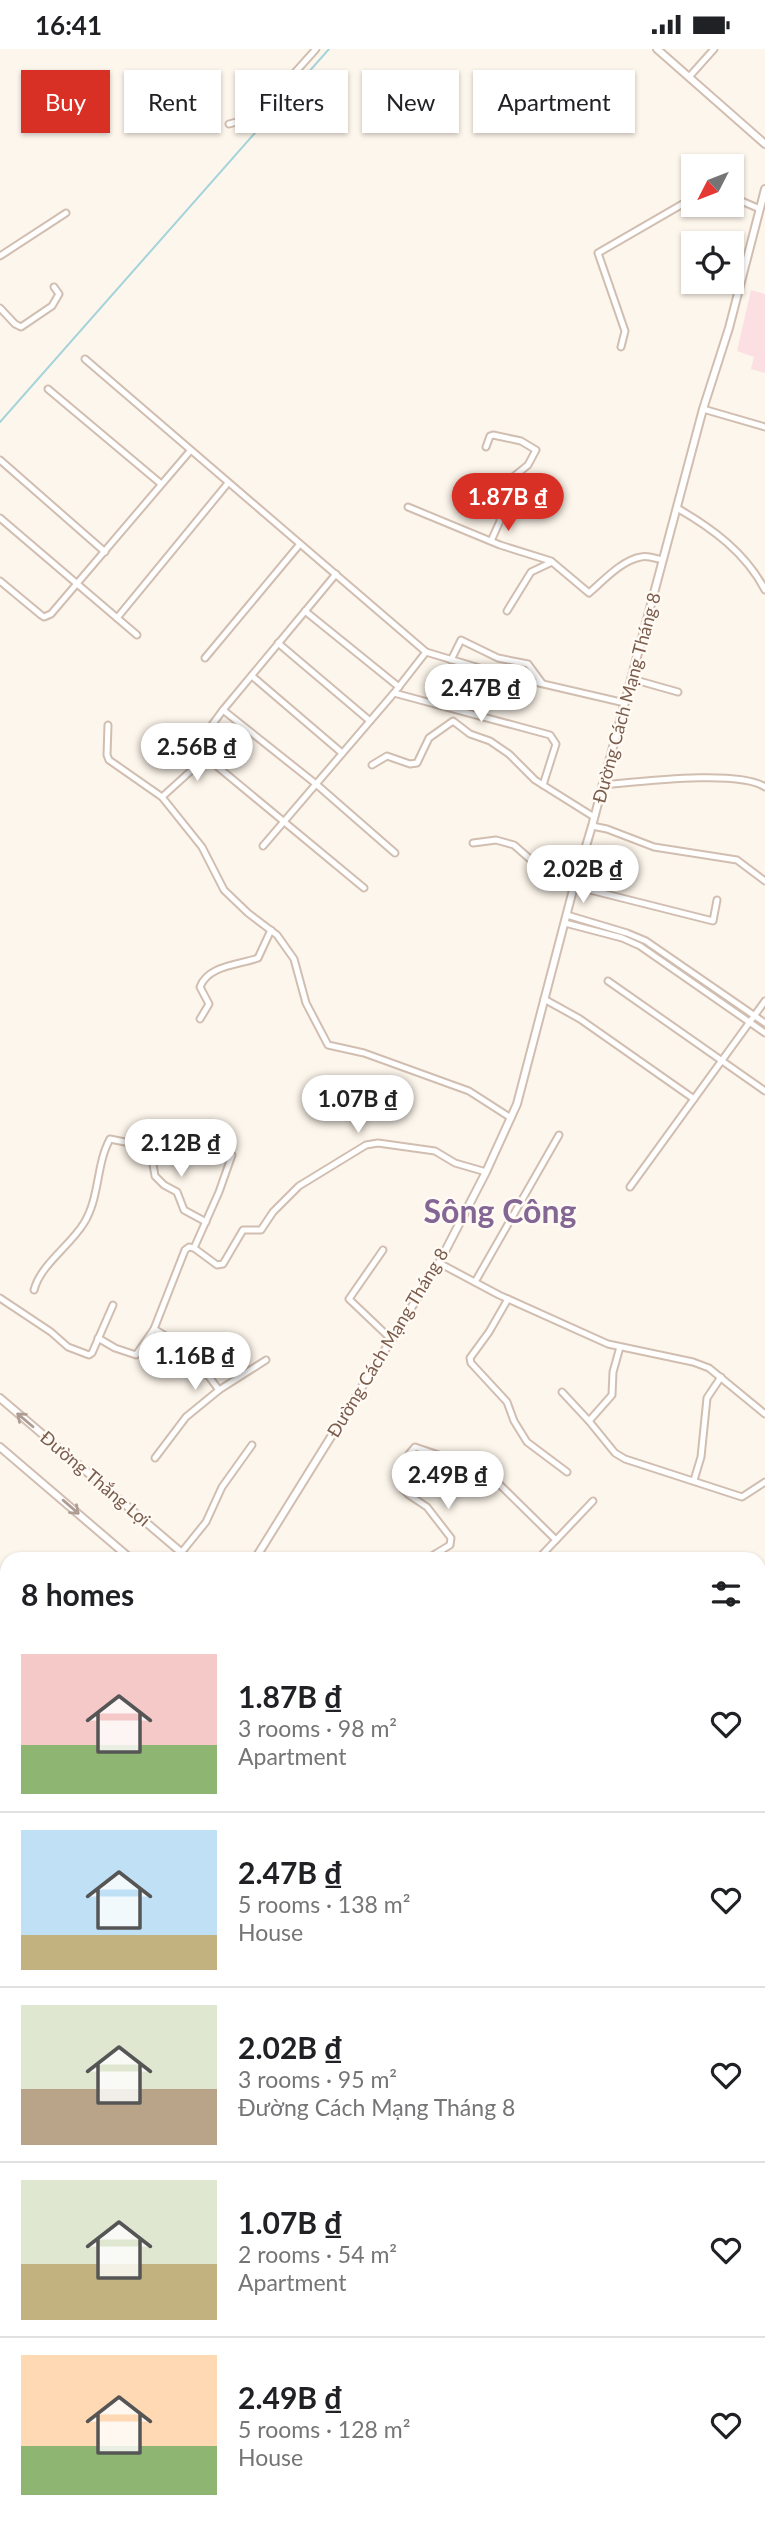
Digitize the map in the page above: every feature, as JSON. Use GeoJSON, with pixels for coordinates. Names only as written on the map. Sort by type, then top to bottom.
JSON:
{"type":"FeatureCollection","features":[{"type":"Feature","properties":{"kind":"street"},"geometry":{"type":"LineString","coordinates":[[229,124],[255,117],[316,49]]}},
{"type":"Feature","properties":{"kind":"street"},"geometry":{"type":"LineString","coordinates":[[657,49],[765,144]]}},
{"type":"Feature","properties":{"kind":"street"},"geometry":{"type":"LineString","coordinates":[[689,77],[714,49]]}},
{"type":"Feature","properties":{"kind":"street","name":"Đường Cách Mạng Tháng 8"},"geometry":{"type":"LineString","coordinates":[[259,1552],[439,1263],[486,1172],[517,1104],[703,409],[729,328],[765,189]]}},
{"type":"Feature","properties":{"kind":"street"},"geometry":{"type":"LineString","coordinates":[[744,202],[760,209]]}},
{"type":"Feature","properties":{"kind":"street"},"geometry":{"type":"LineString","coordinates":[[621,347],[625,331],[598,253],[681,205]]}},
{"type":"Feature","properties":{"kind":"street"},"geometry":{"type":"LineString","coordinates":[[0,256],[66,213]]}},
{"type":"Feature","properties":{"kind":"street"},"geometry":{"type":"LineString","coordinates":[[0,308],[21,327],[55,302],[59,294],[54,287]]}},
{"type":"Feature","properties":{"kind":"street"},"geometry":{"type":"LineString","coordinates":[[85,359],[426,652],[625,703]]}},
{"type":"Feature","properties":{"kind":"street"},"geometry":{"type":"LineString","coordinates":[[48,389],[160,483]]}},
{"type":"Feature","properties":{"kind":"street"},"geometry":{"type":"LineString","coordinates":[[703,409],[765,427]]}},
{"type":"Feature","properties":{"kind":"street"},"geometry":{"type":"LineString","coordinates":[[486,447],[493,435],[522,441],[536,450],[528,465],[512,478],[505,488],[500,520],[491,541]]}},
{"type":"Feature","properties":{"kind":"street"},"geometry":{"type":"LineString","coordinates":[[0,581],[44,617],[51,614],[190,451]]}},
{"type":"Feature","properties":{"kind":"street"},"geometry":{"type":"LineString","coordinates":[[0,460],[105,552]]}},
{"type":"Feature","properties":{"kind":"street"},"geometry":{"type":"LineString","coordinates":[[117,618],[228,483]]}},
{"type":"Feature","properties":{"kind":"street"},"geometry":{"type":"LineString","coordinates":[[408,507],[491,541],[552,562],[589,593],[633,559],[646,556],[663,560]]}},
{"type":"Feature","properties":{"kind":"street"},"geometry":{"type":"LineString","coordinates":[[677,508],[720,535],[747,562],[765,590]]}},
{"type":"Feature","properties":{"kind":"street"},"geometry":{"type":"LineString","coordinates":[[0,518],[137,635]]}},
{"type":"Feature","properties":{"kind":"street"},"geometry":{"type":"LineString","coordinates":[[205,658],[300,544]]}},
{"type":"Feature","properties":{"kind":"street"},"geometry":{"type":"LineString","coordinates":[[507,611],[531,572],[552,562]]}},
{"type":"Feature","properties":{"kind":"street"},"geometry":{"type":"LineString","coordinates":[[162,797],[194,768],[195,748],[223,710],[336,574]]}},
{"type":"Feature","properties":{"kind":"street"},"geometry":{"type":"LineString","coordinates":[[305,611],[398,687]]}},
{"type":"Feature","properties":{"kind":"street"},"geometry":{"type":"LineString","coordinates":[[451,660],[461,641],[498,658],[528,664],[542,683]]}},
{"type":"Feature","properties":{"kind":"street"},"geometry":{"type":"LineString","coordinates":[[278,643],[370,721]]}},
{"type":"Feature","properties":{"kind":"street"},"geometry":{"type":"LineString","coordinates":[[263,846],[426,652]]}},
{"type":"Feature","properties":{"kind":"street"},"geometry":{"type":"LineString","coordinates":[[251,676],[342,754]]}},
{"type":"Feature","properties":{"kind":"street"},"geometry":{"type":"LineString","coordinates":[[632,679],[678,692]]}},
{"type":"Feature","properties":{"kind":"street"},"geometry":{"type":"LineString","coordinates":[[394,693],[550,735],[556,744],[542,785]]}},
{"type":"Feature","properties":{"kind":"street"},"geometry":{"type":"LineString","coordinates":[[223,710],[316,784],[394,853]]}},
{"type":"Feature","properties":{"kind":"street"},"geometry":{"type":"LineString","coordinates":[[372,765],[387,756],[417,764],[429,738],[453,722],[470,734],[490,741],[502,749],[542,785],[594,817]]}},
{"type":"Feature","properties":{"kind":"street"},"geometry":{"type":"LineString","coordinates":[[108,725],[109,760],[162,797],[202,847],[225,890],[248,913],[271,930],[294,959],[306,1003],[328,1045],[364,1053],[469,1091],[511,1118]]}},
{"type":"Feature","properties":{"kind":"street"},"geometry":{"type":"LineString","coordinates":[[195,748],[364,888]]}},
{"type":"Feature","properties":{"kind":"street"},"geometry":{"type":"LineString","coordinates":[[603,785],[708,778],[757,783],[765,787]]}},
{"type":"Feature","properties":{"kind":"street"},"geometry":{"type":"LineString","coordinates":[[592,826],[654,847],[737,860],[765,881]]}},
{"type":"Feature","properties":{"kind":"street"},"geometry":{"type":"LineString","coordinates":[[473,843],[496,840],[514,845],[539,867],[575,884],[713,921],[717,900]]}},
{"type":"Feature","properties":{"kind":"street"},"geometry":{"type":"LineString","coordinates":[[566,919],[638,937],[765,1023]]}},
{"type":"Feature","properties":{"kind":"street"},"geometry":{"type":"LineString","coordinates":[[566,919],[640,946],[765,1033]]}},
{"type":"Feature","properties":{"kind":"street"},"geometry":{"type":"LineString","coordinates":[[200,1019],[209,1004],[200,987],[201,982],[223,966],[258,958],[271,930]]}},
{"type":"Feature","properties":{"kind":"street"},"geometry":{"type":"LineString","coordinates":[[608,981],[723,1059],[765,1091]]}},
{"type":"Feature","properties":{"kind":"street"},"geometry":{"type":"LineString","coordinates":[[712,995],[716,989]]}},
{"type":"Feature","properties":{"kind":"street"},"geometry":{"type":"LineString","coordinates":[[544,999],[580,1019],[694,1099]]}},
{"type":"Feature","properties":{"kind":"street"},"geometry":{"type":"LineString","coordinates":[[630,1187],[765,1000]]}},
{"type":"Feature","properties":{"kind":"street"},"geometry":{"type":"LineString","coordinates":[[475,1282],[559,1135]]}},
{"type":"Feature","properties":{"kind":"street"},"geometry":{"type":"LineString","coordinates":[[34,1290],[39,1277],[76,1234],[90,1211],[110,1139],[150,1147],[155,1176],[177,1192],[184,1210],[206,1222]]}},
{"type":"Feature","properties":{"kind":"street"},"geometry":{"type":"LineString","coordinates":[[98,1338],[134,1355],[154,1329],[181,1255],[189,1247],[217,1265],[223,1264],[243,1230],[261,1230],[274,1212],[299,1187],[372,1143],[435,1151],[456,1163],[486,1172]]}},
{"type":"Feature","properties":{"kind":"street"},"geometry":{"type":"LineString","coordinates":[[194,1248],[232,1155]]}},
{"type":"Feature","properties":{"kind":"street"},"geometry":{"type":"LineString","coordinates":[[383,1250],[349,1299],[392,1340]]}},
{"type":"Feature","properties":{"kind":"street"},"geometry":{"type":"LineString","coordinates":[[439,1263],[508,1299],[608,1345],[693,1362],[721,1377],[765,1414]]}},
{"type":"Feature","properties":{"kind":"street"},"geometry":{"type":"LineString","coordinates":[[0,1298],[51,1332],[68,1347],[91,1355],[113,1305]]}},
{"type":"Feature","properties":{"kind":"street"},"geometry":{"type":"LineString","coordinates":[[508,1299],[470,1358],[471,1363],[507,1402],[514,1421],[527,1441],[567,1472]]}},
{"type":"Feature","properties":{"kind":"street"},"geometry":{"type":"LineString","coordinates":[[154,1329],[189,1350],[219,1390]]}},
{"type":"Feature","properties":{"kind":"street"},"geometry":{"type":"LineString","coordinates":[[589,1421],[612,1395],[613,1372],[620,1347]]}},
{"type":"Feature","properties":{"kind":"street"},"geometry":{"type":"LineString","coordinates":[[155,1458],[186,1417],[219,1390],[266,1360]]}},
{"type":"Feature","properties":{"kind":"street"},"geometry":{"type":"LineString","coordinates":[[694,1480],[701,1457],[707,1398],[721,1377]]}},
{"type":"Feature","properties":{"kind":"street"},"geometry":{"type":"LineString","coordinates":[[562,1392],[607,1445],[625,1459],[742,1497],[765,1482]]}},
{"type":"Feature","properties":{"kind":"street","name":"Đường Thắng Lợi"},"geometry":{"type":"LineString","coordinates":[[0,1398],[180,1552]]}},
{"type":"Feature","properties":{"kind":"street"},"geometry":{"type":"LineString","coordinates":[[182,1552],[210,1516],[222,1487],[252,1445]]}},
{"type":"Feature","properties":{"kind":"street","name":"Đường Thắng Lợi"},"geometry":{"type":"LineString","coordinates":[[0,1447],[123,1552]]}},
{"type":"Feature","properties":{"kind":"street"},"geometry":{"type":"LineString","coordinates":[[438,1552],[450,1545],[451,1538],[427,1507],[404,1489],[409,1454],[415,1447],[486,1471],[556,1540]]}},
{"type":"Feature","properties":{"kind":"street"},"geometry":{"type":"LineString","coordinates":[[545,1552],[593,1501]]}},
{"type":"Feature","properties":{"kind":"shaded area"},"geometry":{"type":"Polygon","coordinates":[[[751,290],[765,294],[765,373],[751,369],[754,357],[737,351],[751,290]]]}},
{"type":"Feature","properties":{"kind":"waterway"},"geometry":{"type":"LineString","coordinates":[[0,422],[329,49]]}},
{"type":"Feature","properties":{"kind":"district","name":"Sông Công"},"geometry":{"type":"Point","coordinates":[500,1212]}}]}
